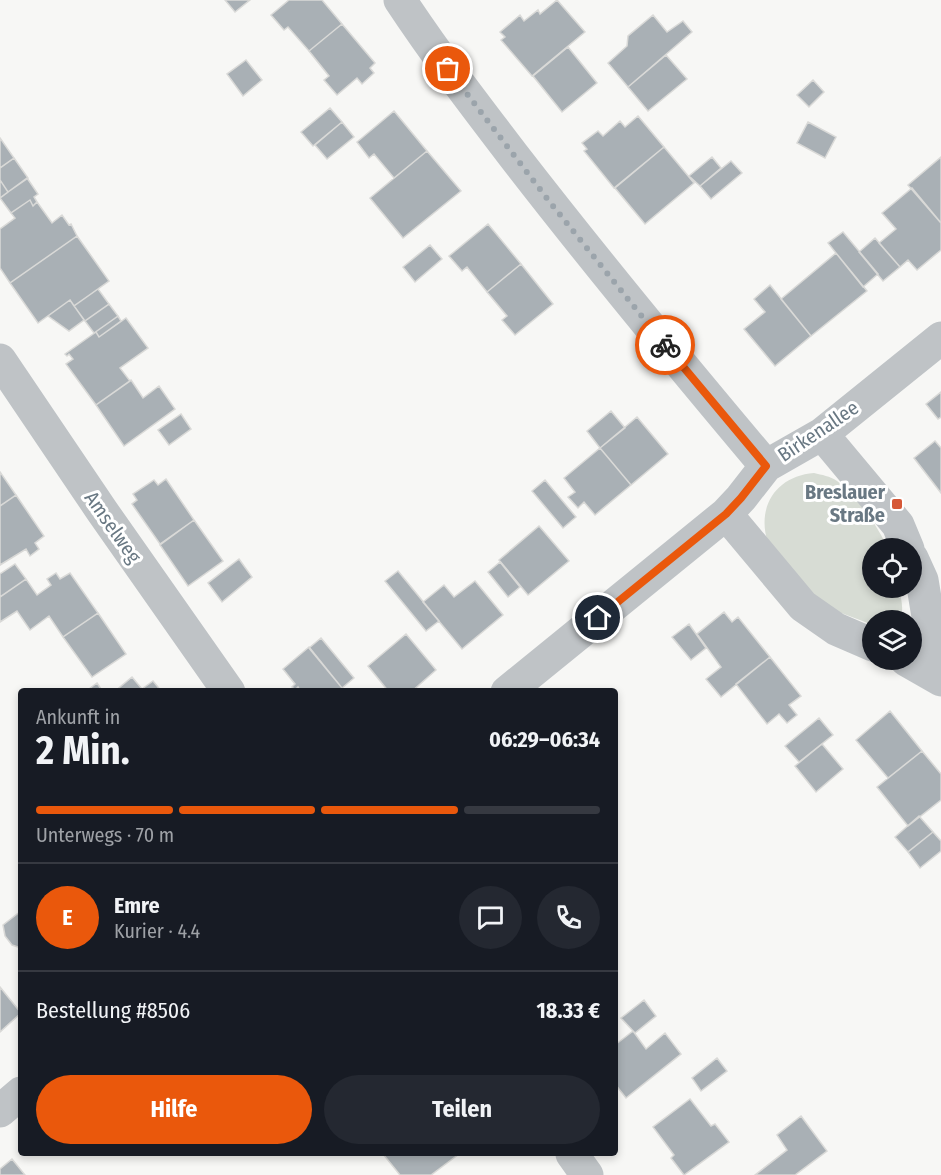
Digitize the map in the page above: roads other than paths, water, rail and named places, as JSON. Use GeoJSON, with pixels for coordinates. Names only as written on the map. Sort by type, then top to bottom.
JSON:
{"type":"FeatureCollection","features":[{"type":"Feature","properties":{"kind":"street"},"geometry":{"type":"LineString","coordinates":[[400,0],[433,50],[549,201],[676,359],[766,466]]}},
{"type":"Feature","properties":{"kind":"street","name":"Birkenallee"},"geometry":{"type":"LineString","coordinates":[[512,688],[726,514],[766,466],[822,434],[941,338]]}},
{"type":"Feature","properties":{"kind":"street","name":"Amselweg"},"geometry":{"type":"LineString","coordinates":[[0,360],[226,688]]}},
{"type":"Feature","properties":{"kind":"street"},"geometry":{"type":"LineString","coordinates":[[822,434],[898,525],[903,538]]}},
{"type":"Feature","properties":{"kind":"street"},"geometry":{"type":"LineString","coordinates":[[726,514],[803,606],[836,628],[862,640]]}},
{"type":"Feature","properties":{"kind":"street"},"geometry":{"type":"LineString","coordinates":[[922,580],[934,652],[941,674]]}},
{"type":"Feature","properties":{"kind":"street"},"geometry":{"type":"LineString","coordinates":[[922,669],[941,680]]}},
{"type":"Feature","properties":{"kind":"street"},"geometry":{"type":"LineString","coordinates":[[0,1110],[18,1095]]}},
{"type":"Feature","properties":{"kind":"street"},"geometry":{"type":"LineString","coordinates":[[573,1156],[587,1175]]}},
{"type":"Feature","properties":{"kind":"place","name":"Breslauer Straße"},"geometry":{"type":"Point","coordinates":[897,504]}}]}
